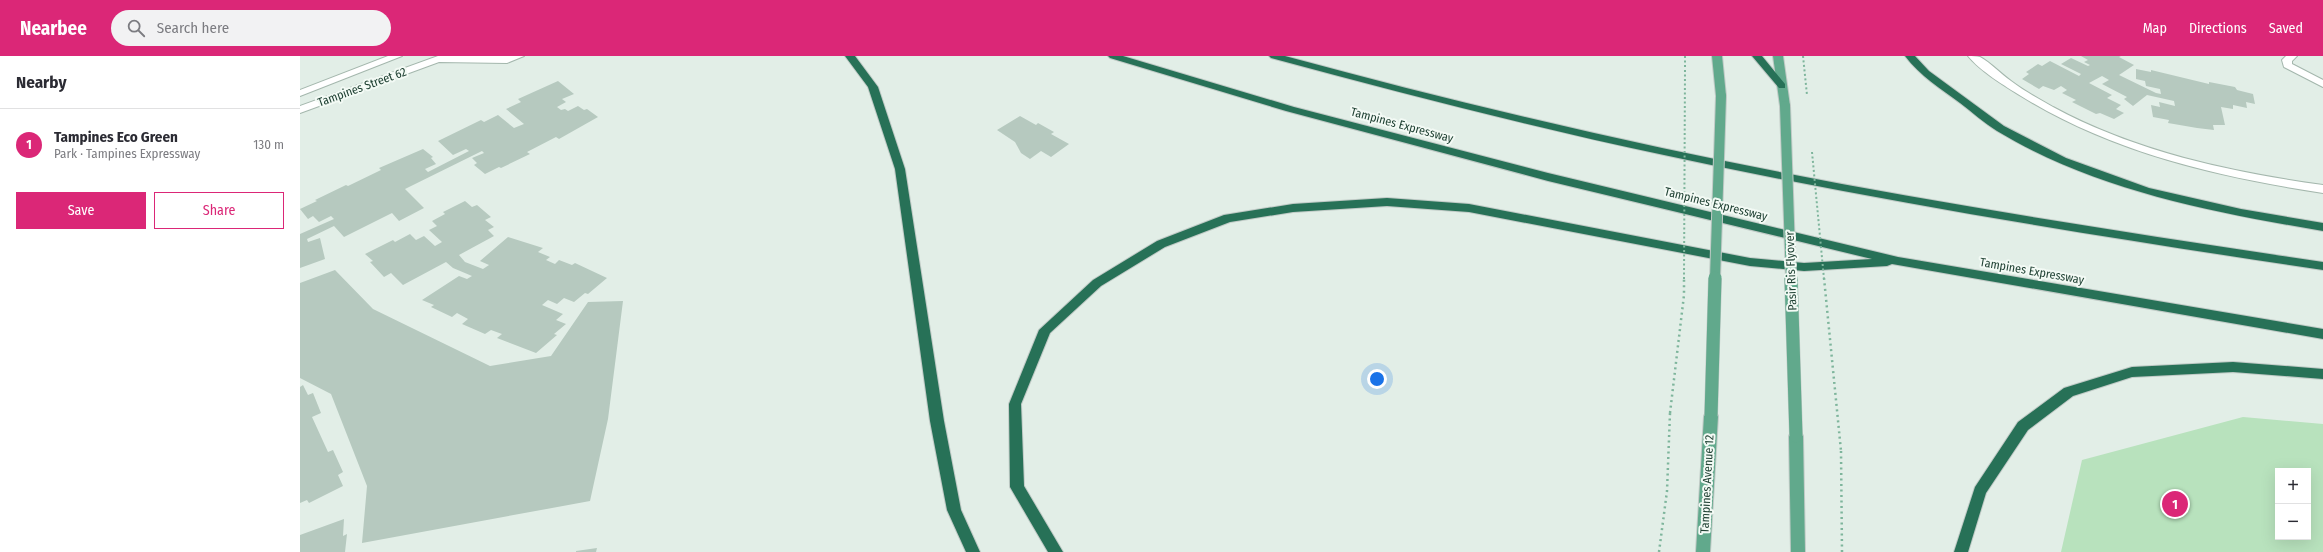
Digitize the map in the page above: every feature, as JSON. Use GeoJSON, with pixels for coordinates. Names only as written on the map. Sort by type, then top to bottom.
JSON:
{"type":"FeatureCollection","features":[{"type":"Feature","properties":{"kind":"highway"},"geometry":{"type":"LineString","coordinates":[[850,56],[873,88],[900,169],[937,421],[954,510],[973,552]]}},
{"type":"Feature","properties":{"kind":"highway","name":"Tampines Expressway"},"geometry":{"type":"LineString","coordinates":[[1113,56],[1290,109],[1540,175],[1898,261],[2323,334]]}},
{"type":"Feature","properties":{"kind":"highway"},"geometry":{"type":"LineString","coordinates":[[1274,56],[1578,134],[1838,188],[2091,232],[2323,266]]}},
{"type":"Feature","properties":{"kind":"highway"},"geometry":{"type":"LineString","coordinates":[[1757,56],[1782,86]]}},
{"type":"Feature","properties":{"kind":"highway"},"geometry":{"type":"LineString","coordinates":[[1910,56],[1926,73],[2000,128],[2062,160],[2147,191],[2241,213],[2323,227]]}},
{"type":"Feature","properties":{"kind":"highway"},"geometry":{"type":"LineString","coordinates":[[1056,552],[1017,487],[1015,404],[1045,330],[1104,279],[1161,244],[1228,218],[1293,208],[1387,202],[1468,208],[1750,262],[1829,267],[1898,261]]}},
{"type":"Feature","properties":{"kind":"highway"},"geometry":{"type":"LineString","coordinates":[[1961,552],[1980,491],[2023,426],[2069,392],[2132,372],[2233,367],[2323,374]]}},
{"type":"Feature","properties":{"kind":"main road","name":"Tampines Avenue 12"},"geometry":{"type":"LineString","coordinates":[[1703,552],[1711,416],[1721,96],[1717,56]]}},
{"type":"Feature","properties":{"kind":"main road","name":"Pasir Ris Flyover"},"geometry":{"type":"LineString","coordinates":[[1778,56],[1785,106],[1796,436],[1798,552]]}},
{"type":"Feature","properties":{"kind":"street","name":"Tampines Street 62"},"geometry":{"type":"LineString","coordinates":[[300,93],[397,56]]}},
{"type":"Feature","properties":{"kind":"street","name":"Tampines Street 62"},"geometry":{"type":"LineString","coordinates":[[300,110],[438,60],[507,60],[519,56]]}},
{"type":"Feature","properties":{"kind":"street"},"geometry":{"type":"LineString","coordinates":[[1973,56],[1996,77],[2032,99],[2085,127],[2119,142],[2234,173],[2323,189]]}},
{"type":"Feature","properties":{"kind":"street"},"geometry":{"type":"LineString","coordinates":[[2292,56],[2287,60],[2287,65],[2323,84]]}},
{"type":"Feature","properties":{"kind":"street"},"geometry":{"type":"LineString","coordinates":[[350,74],[362,87]]}},
{"type":"Feature","properties":{"kind":"path"},"geometry":{"type":"LineString","coordinates":[[1659,552],[1667,491],[1670,413],[1684,295],[1685,56]]}},
{"type":"Feature","properties":{"kind":"path"},"geometry":{"type":"LineString","coordinates":[[1803,56],[1808,103]]}},
{"type":"Feature","properties":{"kind":"path"},"geometry":{"type":"LineString","coordinates":[[1812,151],[1841,451],[1842,552]]}},
{"type":"Feature","properties":{"kind":"green space"},"geometry":{"type":"Polygon","coordinates":[[[2243,417],[2323,424],[2323,552],[2061,552],[2082,460],[2243,417]]]}},
{"type":"Feature","properties":{"kind":"building"},"geometry":{"type":"Polygon","coordinates":[[[2081,56],[2121,56],[2119,57],[2134,65],[2119,75],[2156,93],[2161,94],[2160,89],[2146,86],[2145,81],[2136,79],[2136,69],[2151,72],[2151,70],[2209,84],[2209,82],[2235,87],[2237,90],[2253,94],[2255,104],[2246,102],[2247,108],[2233,105],[2233,109],[2221,107],[2225,125],[2213,125],[2214,130],[2168,123],[2169,120],[2153,117],[2151,105],[2160,107],[2159,102],[2175,106],[2174,101],[2147,95],[2133,106],[2124,99],[2127,97],[2102,84],[2109,80],[2102,76],[2089,83],[2112,95],[2107,98],[2121,105],[2116,109],[2124,113],[2114,119],[2100,113],[2096,114],[2072,102],[2076,100],[2062,93],[2067,90],[2061,86],[2054,90],[2043,86],[2039,89],[2022,79],[2029,74],[2026,72],[2038,64],[2042,66],[2050,61],[2079,76],[2081,74],[2061,64],[2071,58],[2088,66],[2090,65],[2084,62],[2088,60],[2081,56]]]}},
{"type":"Feature","properties":{"kind":"building"},"geometry":{"type":"Polygon","coordinates":[[[558,81],[574,94],[562,99],[566,102],[557,107],[561,110],[565,109],[568,111],[578,106],[584,110],[587,109],[598,117],[559,139],[556,137],[527,152],[530,154],[485,174],[474,165],[477,163],[472,158],[484,153],[482,151],[405,189],[424,208],[399,221],[392,213],[344,237],[334,226],[307,239],[308,242],[320,238],[325,259],[300,268],[300,234],[334,219],[331,216],[319,222],[313,216],[308,219],[300,209],[346,185],[348,186],[381,170],[379,168],[423,149],[433,157],[431,158],[436,164],[425,169],[428,172],[469,151],[466,149],[453,155],[438,141],[481,120],[484,122],[498,115],[514,128],[524,124],[506,109],[521,102],[518,99],[558,81]]]}},
{"type":"Feature","properties":{"kind":"building"},"geometry":{"type":"Polygon","coordinates":[[[1020,116],[1036,125],[1038,123],[1054,132],[1051,134],[1069,144],[1051,157],[1041,151],[1030,159],[1021,153],[1015,142],[997,130],[1020,116]]]}},
{"type":"Feature","properties":{"kind":"building"},"geometry":{"type":"Polygon","coordinates":[[[465,201],[472,207],[477,205],[491,217],[485,220],[494,227],[488,230],[494,236],[459,255],[465,262],[483,269],[489,265],[480,261],[508,237],[543,248],[538,252],[550,257],[546,260],[555,264],[559,260],[572,265],[575,263],[607,278],[588,294],[585,293],[574,302],[564,298],[557,304],[548,300],[542,305],[563,314],[556,320],[566,324],[554,334],[557,335],[536,353],[497,338],[502,334],[491,330],[485,334],[462,324],[468,319],[457,313],[452,317],[431,307],[434,305],[422,300],[459,276],[467,279],[472,276],[453,268],[446,262],[403,285],[391,273],[384,277],[370,262],[373,261],[365,254],[393,240],[395,242],[410,234],[416,240],[424,236],[435,246],[442,242],[429,230],[437,226],[432,221],[445,214],[443,212],[465,201]]]}},
{"type":"Feature","properties":{"kind":"building"},"geometry":{"type":"Polygon","coordinates":[[[335,270],[373,309],[490,366],[551,356],[588,302],[623,301],[608,419],[590,501],[362,543],[367,486],[331,394],[300,378],[300,283],[335,270]]]}},
{"type":"Feature","properties":{"kind":"building"},"geometry":{"type":"Polygon","coordinates":[[[303,385],[308,395],[313,393],[321,413],[312,417],[328,452],[333,450],[343,472],[338,475],[343,486],[309,503],[307,500],[300,503],[300,387],[303,385]]]}},
{"type":"Feature","properties":{"kind":"building"},"geometry":{"type":"Polygon","coordinates":[[[344,519],[343,536],[347,534],[345,552],[300,552],[300,535],[344,519]]]}},
{"type":"Feature","properties":{"kind":"building"},"geometry":{"type":"Polygon","coordinates":[[[597,548],[596,552],[576,552],[576,551],[597,548]]]}},
{"type":"Feature","properties":{"kind":"place","name":"Tampines Eco Green"},"geometry":{"type":"Point","coordinates":[2175,504]}}]}
